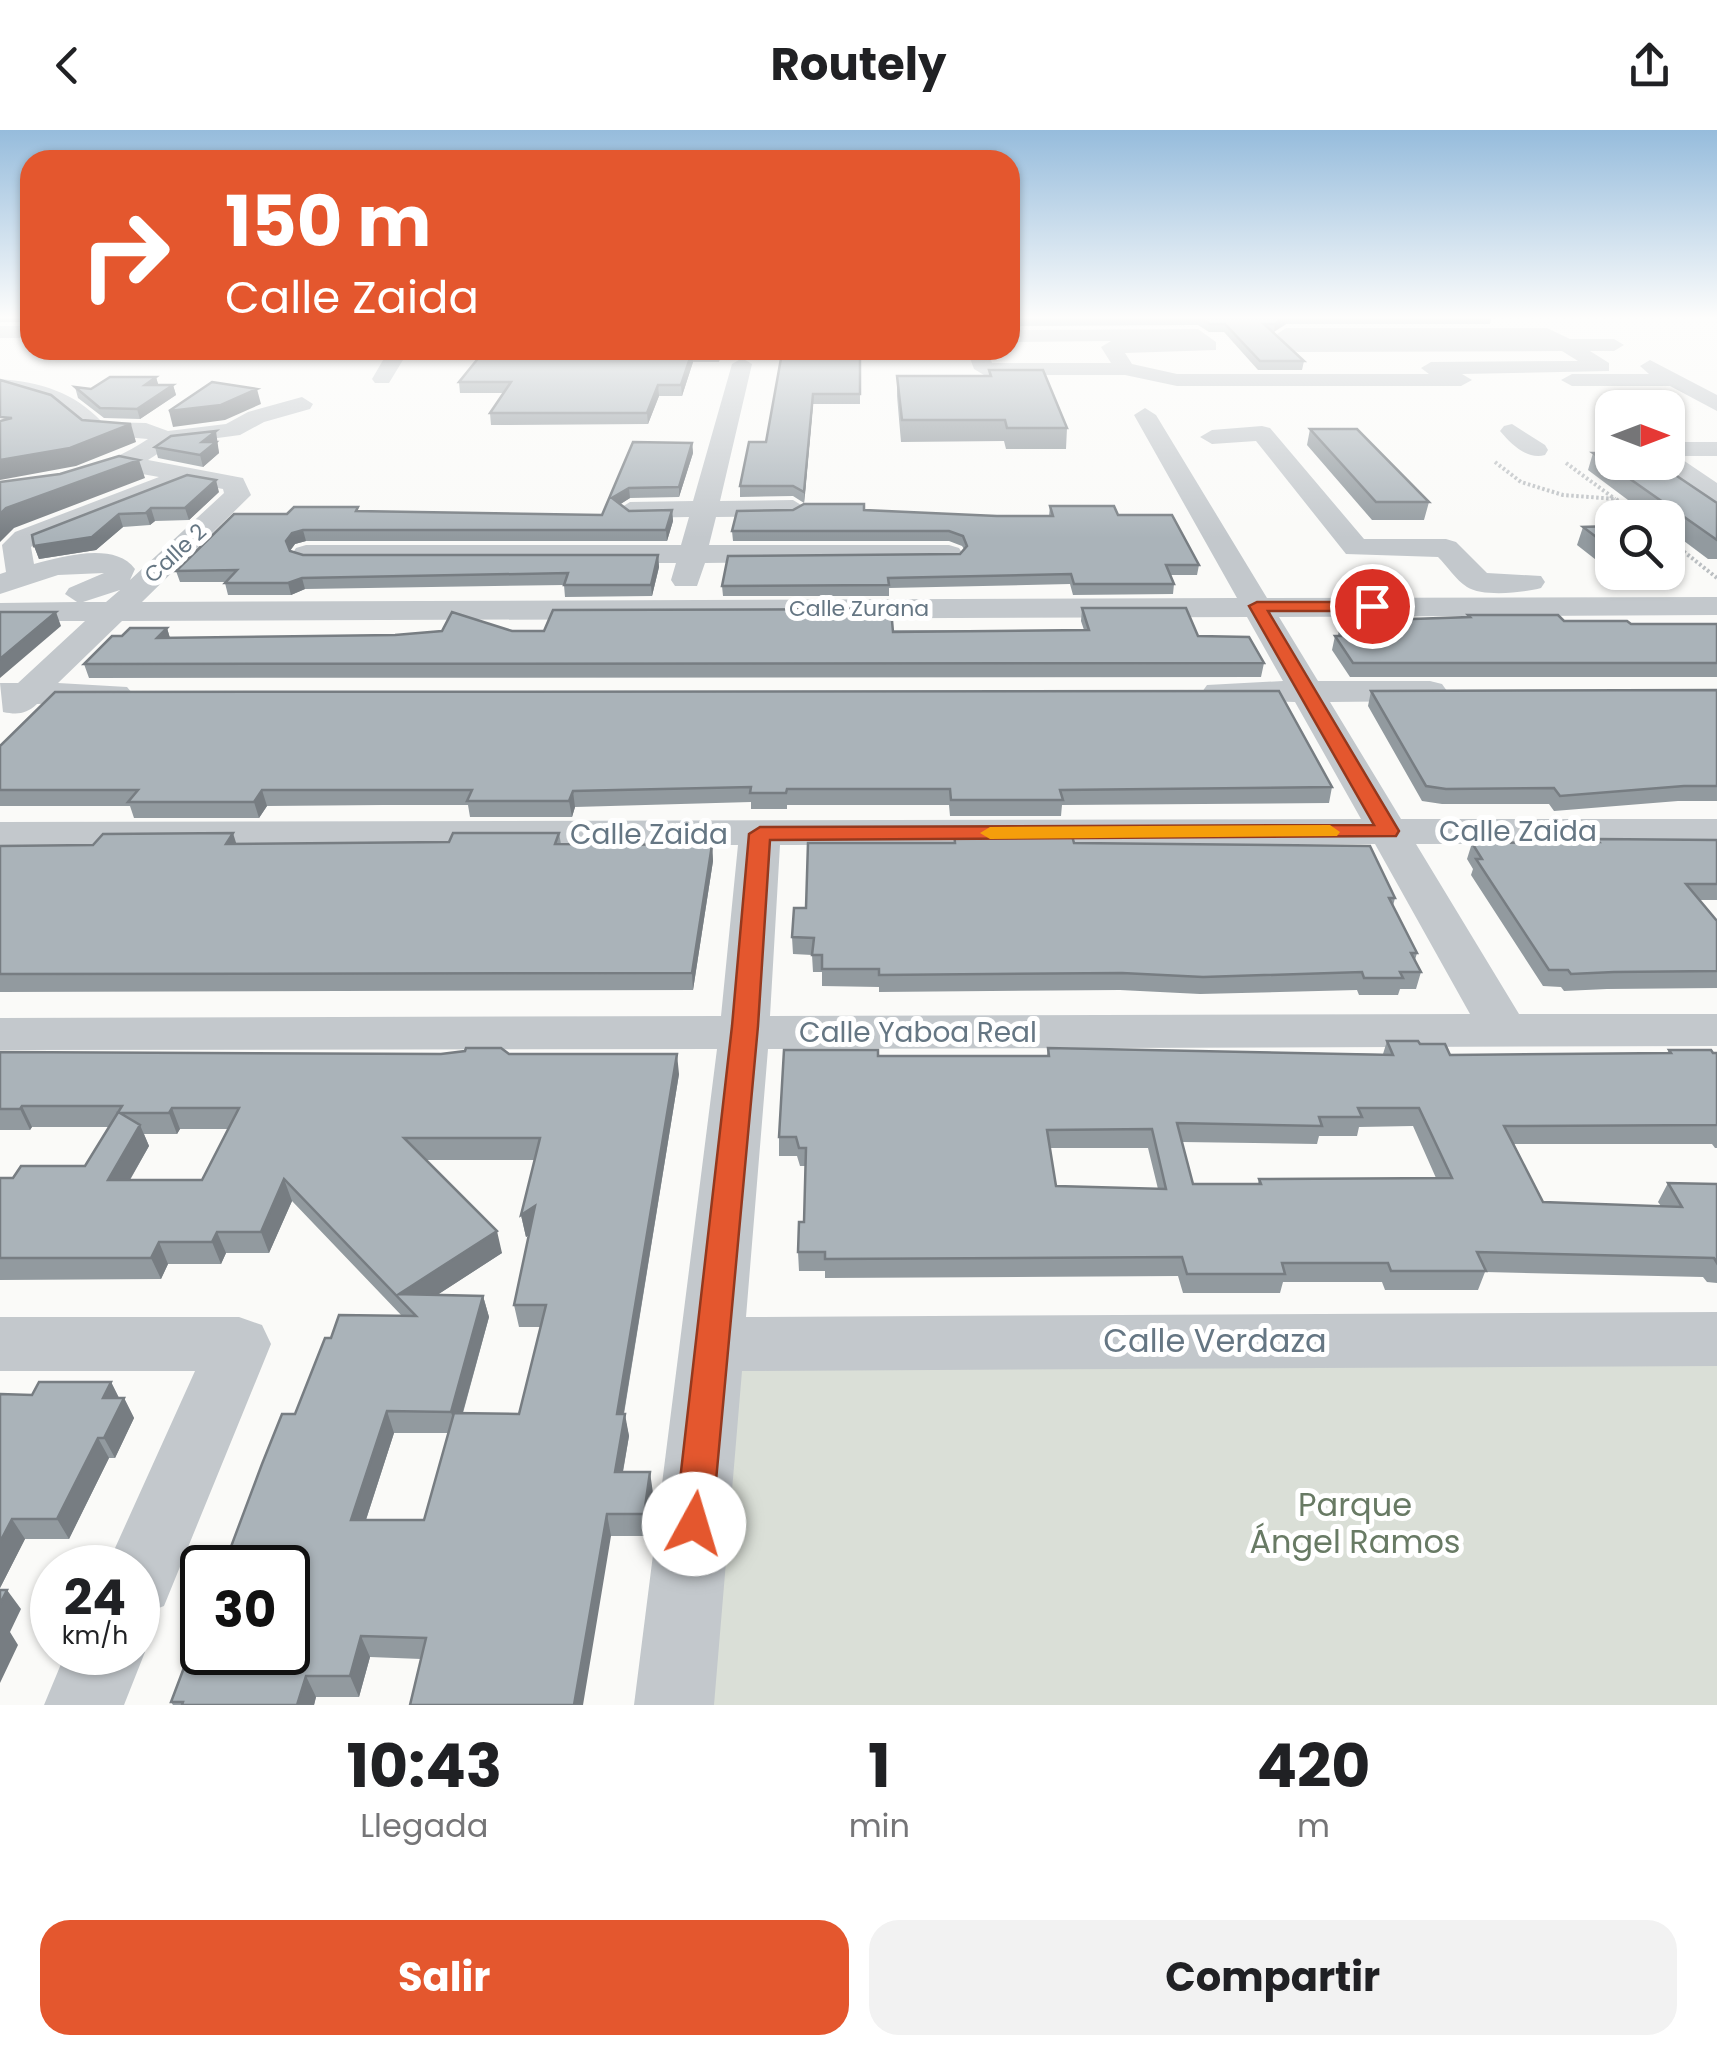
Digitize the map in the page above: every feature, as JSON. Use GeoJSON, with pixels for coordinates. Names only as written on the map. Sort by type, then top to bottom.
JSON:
{"type":"FeatureCollection","features":[{"type":"Feature","properties":{"kind":"street"},"geometry":{"type":"LineString","coordinates":[[45,390],[67,399],[96,429],[232,430],[256,417],[302,404]]}},
{"type":"Feature","properties":{"kind":"street"},"geometry":{"type":"LineString","coordinates":[[679,608],[735,390]]}},
{"type":"Feature","properties":{"kind":"street"},"geometry":{"type":"LineString","coordinates":[[1205,390],[1217,405]]}},
{"type":"Feature","properties":{"kind":"street"},"geometry":{"type":"LineString","coordinates":[[1333,390],[1347,405]]}},
{"type":"Feature","properties":{"kind":"street"},"geometry":{"type":"LineString","coordinates":[[1693,390],[1717,404]]}},
{"type":"Feature","properties":{"kind":"street"},"geometry":{"type":"LineString","coordinates":[[1145,415],[1504,1030]]}},
{"type":"Feature","properties":{"kind":"street"},"geometry":{"type":"LineString","coordinates":[[0,492],[130,465],[161,428]]}},
{"type":"Feature","properties":{"kind":"street"},"geometry":{"type":"LineString","coordinates":[[1512,431],[1536,450]]}},
{"type":"Feature","properties":{"kind":"street"},"geometry":{"type":"LineString","coordinates":[[1212,437],[1262,433],[1356,548],[1446,548],[1479,582],[1542,582],[1599,588],[1717,586]]}},
{"type":"Feature","properties":{"kind":"street"},"geometry":{"type":"LineString","coordinates":[[1685,449],[1717,448]]}},
{"type":"Feature","properties":{"kind":"street"},"geometry":{"type":"LineString","coordinates":[[130,465],[132,470],[182,477]]}},
{"type":"Feature","properties":{"kind":"street"},"geometry":{"type":"LineString","coordinates":[[1685,473],[1717,495]]}},
{"type":"Feature","properties":{"kind":"street"},"geometry":{"type":"LineString","coordinates":[[7,586],[16,545],[24,538],[182,477]]}},
{"type":"Feature","properties":{"kind":"street","name":"Calle 2"},"geometry":{"type":"LineString","coordinates":[[0,719],[13,694],[111,612],[237,492],[217,490],[182,477]]}},
{"type":"Feature","properties":{"kind":"street"},"geometry":{"type":"LineString","coordinates":[[630,510],[794,508]]}},
{"type":"Feature","properties":{"kind":"street"},"geometry":{"type":"LineString","coordinates":[[306,554],[949,554]]}},
{"type":"Feature","properties":{"kind":"street","name":"Calle Zurana"},"geometry":{"type":"LineString","coordinates":[[0,612],[1717,606]]}},
{"type":"Feature","properties":{"kind":"street"},"geometry":{"type":"LineString","coordinates":[[1186,692],[1462,691]]}},
{"type":"Feature","properties":{"kind":"street"},"geometry":{"type":"LineString","coordinates":[[13,694],[146,694]]}},
{"type":"Feature","properties":{"kind":"street","name":"Calle Zaida"},"geometry":{"type":"LineString","coordinates":[[0,834],[1717,831]]}},
{"type":"Feature","properties":{"kind":"street"},"geometry":{"type":"LineString","coordinates":[[674,1705],[714,1344],[760,834]]}},
{"type":"Feature","properties":{"kind":"street","name":"Calle Yaboa Real"},"geometry":{"type":"LineString","coordinates":[[0,1034],[1717,1030]]}},
{"type":"Feature","properties":{"kind":"street","name":"Calle Verdaza"},"geometry":{"type":"LineString","coordinates":[[714,1344],[1717,1339]]}},
{"type":"Feature","properties":{"kind":"street"},"geometry":{"type":"LineString","coordinates":[[0,1344],[239,1344],[153,1545]]}},
{"type":"Feature","properties":{"kind":"street"},"geometry":{"type":"LineString","coordinates":[[84,1705],[96,1675]]}},
{"type":"Feature","properties":{"kind":"path"},"geometry":{"type":"LineString","coordinates":[[1495,462],[1520,482],[1537,489],[1616,499]]}},
{"type":"Feature","properties":{"kind":"path"},"geometry":{"type":"LineString","coordinates":[[1566,462],[1616,499]]}},
{"type":"Feature","properties":{"kind":"path"},"geometry":{"type":"LineString","coordinates":[[1685,553],[1717,578]]}},
{"type":"Feature","properties":{"kind":"green space","name":"Parque Ángel Ramos"},"geometry":{"type":"Polygon","coordinates":[[[1717,1339],[1717,1705],[678,1705],[713,1344],[1717,1339]]]}},
{"type":"Feature","properties":{"kind":"building"},"geometry":{"type":"Polygon","coordinates":[[[0,390],[36,390],[51,395],[82,420],[131,424],[70,448],[0,460],[0,421],[12,418],[0,417],[0,390]]]}},
{"type":"Feature","properties":{"kind":"building"},"geometry":{"type":"Polygon","coordinates":[[[79,390],[165,390],[137,409],[100,408],[79,390]]]}},
{"type":"Feature","properties":{"kind":"building"},"geometry":{"type":"Polygon","coordinates":[[[199,390],[254,390],[221,405],[169,411],[199,390]]]}},
{"type":"Feature","properties":{"kind":"building"},"geometry":{"type":"Polygon","coordinates":[[[505,390],[656,390],[647,413],[490,413],[505,390]]]}},
{"type":"Feature","properties":{"kind":"building"},"geometry":{"type":"Polygon","coordinates":[[[775,390],[860,390],[860,394],[813,394],[804,492],[793,486],[740,486],[749,442],[766,442],[775,390]]]}},
{"type":"Feature","properties":{"kind":"building"},"geometry":{"type":"Polygon","coordinates":[[[899,390],[1051,390],[1067,428],[1007,428],[1005,420],[902,420],[899,390]]]}},
{"type":"Feature","properties":{"kind":"building"},"geometry":{"type":"Polygon","coordinates":[[[1310,429],[1357,429],[1429,502],[1376,502],[1310,429]]]}},
{"type":"Feature","properties":{"kind":"building"},"geometry":{"type":"Polygon","coordinates":[[[216,431],[202,442],[216,442],[200,455],[155,447],[171,436],[216,431]]]}},
{"type":"Feature","properties":{"kind":"building"},"geometry":{"type":"Polygon","coordinates":[[[633,442],[692,443],[679,487],[629,488],[612,498],[629,511],[672,510],[666,530],[303,530],[292,533],[286,541],[290,551],[303,555],[658,555],[651,585],[564,585],[568,573],[225,583],[237,570],[176,571],[234,514],[287,514],[294,507],[358,507],[356,511],[602,515],[633,442]]]}},
{"type":"Feature","properties":{"kind":"building"},"geometry":{"type":"Polygon","coordinates":[[[119,456],[139,460],[6,508],[0,514],[0,482],[60,474],[119,456]]]}},
{"type":"Feature","properties":{"kind":"building"},"geometry":{"type":"Polygon","coordinates":[[[187,475],[216,480],[185,508],[151,508],[146,513],[119,514],[92,537],[34,546],[32,535],[187,475]]]}},
{"type":"Feature","properties":{"kind":"building"},"geometry":{"type":"Polygon","coordinates":[[[1631,480],[1683,480],[1717,503],[1717,540],[1685,518],[1685,500],[1660,500],[1631,480]]]}},
{"type":"Feature","properties":{"kind":"building"},"geometry":{"type":"Polygon","coordinates":[[[804,504],[864,504],[864,510],[997,516],[1053,516],[1050,506],[1114,506],[1118,515],[1172,515],[1199,565],[1166,565],[1174,584],[1074,584],[1071,574],[888,578],[889,585],[722,586],[728,556],[960,554],[967,546],[963,536],[949,531],[732,531],[737,511],[793,510],[804,504]]]}},
{"type":"Feature","properties":{"kind":"building"},"geometry":{"type":"Polygon","coordinates":[[[1082,608],[1186,608],[1198,636],[1249,637],[1264,663],[84,664],[112,636],[122,636],[130,628],[167,628],[157,638],[395,635],[442,631],[452,612],[512,631],[544,631],[553,610],[891,609],[893,632],[1089,630],[1082,608]]]}},
{"type":"Feature","properties":{"kind":"building"},"geometry":{"type":"Polygon","coordinates":[[[0,612],[56,612],[0,659],[0,612]]]}},
{"type":"Feature","properties":{"kind":"building"},"geometry":{"type":"Polygon","coordinates":[[[1558,615],[1564,621],[1717,624],[1717,663],[1353,663],[1335,636],[1344,636],[1339,629],[1383,629],[1379,624],[1386,624],[1383,620],[1558,615]]]}},
{"type":"Feature","properties":{"kind":"building"},"geometry":{"type":"Polygon","coordinates":[[[1717,690],[1717,786],[1560,796],[1554,788],[1426,786],[1371,691],[1717,690]]]}},
{"type":"Feature","properties":{"kind":"building"},"geometry":{"type":"Polygon","coordinates":[[[1279,691],[1332,787],[1060,790],[1063,800],[951,800],[950,789],[787,789],[786,793],[750,793],[751,787],[573,791],[569,801],[467,801],[472,790],[262,790],[254,802],[128,802],[138,790],[0,790],[0,746],[55,692],[1279,691]]]}},
{"type":"Feature","properties":{"kind":"building"},"geometry":{"type":"Polygon","coordinates":[[[954,832],[1071,832],[1074,843],[1370,846],[1395,898],[1389,898],[1417,953],[1411,953],[1421,972],[1400,972],[1403,978],[1364,978],[1362,972],[1203,977],[1122,973],[879,975],[879,969],[822,969],[822,955],[812,955],[814,938],[792,937],[794,908],[806,908],[808,843],[955,843],[954,832]]]}},
{"type":"Feature","properties":{"kind":"building"},"geometry":{"type":"Polygon","coordinates":[[[233,833],[226,844],[449,842],[453,833],[559,833],[555,844],[712,845],[692,973],[0,974],[0,846],[93,845],[103,834],[233,833]]]}},
{"type":"Feature","properties":{"kind":"building"},"geometry":{"type":"Polygon","coordinates":[[[1596,839],[1717,840],[1717,884],[1686,884],[1717,921],[1717,971],[1571,974],[1568,970],[1549,970],[1476,859],[1482,859],[1472,843],[1599,842],[1596,839]]]}},
{"type":"Feature","properties":{"kind":"building"},"geometry":{"type":"Polygon","coordinates":[[[1387,1041],[1445,1044],[1450,1055],[1671,1053],[1669,1050],[1717,1053],[1717,1125],[1504,1126],[1543,1202],[1682,1207],[1668,1183],[1717,1184],[1717,1263],[1714,1258],[1477,1252],[1486,1271],[1391,1271],[1388,1263],[1282,1263],[1285,1274],[1187,1274],[1182,1257],[825,1259],[825,1252],[798,1252],[799,1222],[804,1222],[806,1148],[799,1148],[796,1137],[779,1137],[784,1050],[878,1050],[878,1056],[1049,1056],[1048,1048],[1393,1055],[1387,1041]],[[1358,1108],[1362,1117],[1319,1117],[1322,1126],[1177,1123],[1193,1184],[1261,1184],[1259,1179],[1452,1178],[1419,1108],[1358,1108]],[[1152,1129],[1047,1130],[1056,1186],[1166,1189],[1152,1129]]]}},
{"type":"Feature","properties":{"kind":"building"},"geometry":{"type":"Polygon","coordinates":[[[466,1048],[501,1048],[509,1054],[677,1054],[617,1414],[625,1414],[615,1472],[650,1472],[644,1514],[607,1514],[574,1705],[410,1705],[426,1638],[361,1636],[350,1676],[306,1676],[297,1705],[171,1702],[181,1675],[310,1675],[310,1545],[232,1545],[282,1414],[295,1414],[325,1338],[331,1338],[339,1315],[416,1316],[284,1179],[261,1232],[217,1232],[212,1242],[159,1242],[151,1258],[0,1258],[0,1178],[13,1178],[21,1166],[85,1166],[122,1106],[0,1109],[0,1052],[441,1054],[466,1048]],[[239,1108],[120,1113],[140,1125],[108,1180],[202,1180],[239,1108]],[[404,1138],[497,1231],[399,1294],[483,1296],[451,1412],[387,1411],[351,1520],[424,1520],[454,1413],[519,1414],[546,1305],[514,1305],[535,1206],[521,1215],[540,1138],[404,1138]]]}},
{"type":"Feature","properties":{"kind":"building"},"geometry":{"type":"Polygon","coordinates":[[[39,1382],[111,1382],[103,1398],[124,1398],[104,1438],[98,1438],[57,1519],[12,1519],[0,1542],[0,1394],[32,1395],[39,1382]]]}},
{"type":"Feature","properties":{"kind":"slow traffic"},"geometry":{"type":"LineString","coordinates":[[990,833],[1330,832]]}},
{"type":"Feature","properties":{"kind":"route"},"geometry":{"type":"LineString","coordinates":[[694,1524],[745,1026],[760,834],[1388,831],[1257,606],[1372,606]]}}]}
